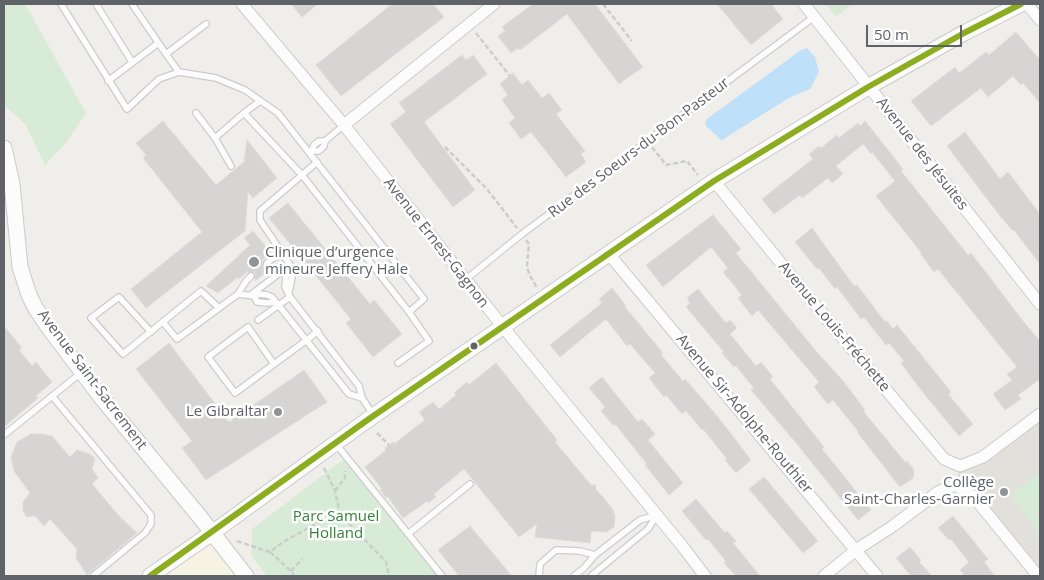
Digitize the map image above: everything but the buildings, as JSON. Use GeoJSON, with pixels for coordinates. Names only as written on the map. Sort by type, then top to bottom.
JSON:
{"type":"FeatureCollection","features":[{"type":"Feature","properties":{"kind":"main road"},"geometry":{"type":"LineString","coordinates":[[150,576],[318,457],[341,450],[374,416],[608,253],[708,180],[964,33],[1021,4]]}},
{"type":"Feature","properties":{"kind":"main road","name":"Avenue Saint-Sacrement"},"geometry":{"type":"LineString","coordinates":[[4,148],[12,184],[18,250],[25,281],[36,308],[82,372],[246,576]]}},
{"type":"Feature","properties":{"kind":"street","name":"Avenue Ernest-Gagnon"},"geometry":{"type":"LineString","coordinates":[[242,4],[344,125],[502,327],[705,576]]}},
{"type":"Feature","properties":{"kind":"street"},"geometry":{"type":"LineString","coordinates":[[344,125],[494,4]]}},
{"type":"Feature","properties":{"kind":"street","name":"Avenue des Jésuites"},"geometry":{"type":"LineString","coordinates":[[804,4],[1040,304]]}},
{"type":"Feature","properties":{"kind":"street"},"geometry":{"type":"LineString","coordinates":[[1027,4],[1040,20]]}},
{"type":"Feature","properties":{"kind":"street","name":"Avenue Louis-Fréchette"},"geometry":{"type":"LineString","coordinates":[[708,180],[944,458],[960,466],[983,457],[1040,414]]}},
{"type":"Feature","properties":{"kind":"street","name":"Avenue Sir-Adolphe-Routhier"},"geometry":{"type":"LineString","coordinates":[[608,253],[878,576]]}},
{"type":"Feature","properties":{"kind":"street"},"geometry":{"type":"LineString","coordinates":[[824,576],[856,550],[893,526],[938,492],[955,485],[973,496],[1038,576]]}},
{"type":"Feature","properties":{"kind":"lane"},"geometry":{"type":"LineString","coordinates":[[61,4],[127,109],[159,79],[179,72],[216,78],[245,90],[278,113],[311,152],[424,299],[409,312]]}},
{"type":"Feature","properties":{"kind":"lane"},"geometry":{"type":"LineString","coordinates":[[96,4],[132,62]]}},
{"type":"Feature","properties":{"kind":"lane"},"geometry":{"type":"LineString","coordinates":[[132,4],[179,72]]}},
{"type":"Feature","properties":{"kind":"lane","name":"Rue des Soeurs-du-Bon-Pasteur"},"geometry":{"type":"LineString","coordinates":[[465,280],[522,234],[814,17]]}},
{"type":"Feature","properties":{"kind":"lane"},"geometry":{"type":"LineString","coordinates":[[166,54],[206,24]]}},
{"type":"Feature","properties":{"kind":"lane"},"geometry":{"type":"LineString","coordinates":[[108,81],[158,44]]}},
{"type":"Feature","properties":{"kind":"lane"},"geometry":{"type":"LineString","coordinates":[[215,138],[260,100]]}},
{"type":"Feature","properties":{"kind":"lane"},"geometry":{"type":"LineString","coordinates":[[196,113],[215,138],[231,166]]}},
{"type":"Feature","properties":{"kind":"lane"},"geometry":{"type":"LineString","coordinates":[[244,113],[302,175],[409,312],[429,341],[398,362]]}},
{"type":"Feature","properties":{"kind":"lane"},"geometry":{"type":"LineString","coordinates":[[311,152],[314,145],[319,141],[325,141],[344,125]]}},
{"type":"Feature","properties":{"kind":"lane"},"geometry":{"type":"LineString","coordinates":[[290,268],[260,220],[260,212],[317,162]]}},
{"type":"Feature","properties":{"kind":"lane"},"geometry":{"type":"LineString","coordinates":[[267,263],[283,254]]}},
{"type":"Feature","properties":{"kind":"lane"},"geometry":{"type":"LineString","coordinates":[[290,268],[286,275],[285,287],[359,386],[362,398],[374,416]]}},
{"type":"Feature","properties":{"kind":"lane"},"geometry":{"type":"LineString","coordinates":[[252,296],[290,268]]}},
{"type":"Feature","properties":{"kind":"lane"},"geometry":{"type":"LineString","coordinates":[[163,322],[177,339],[238,294],[251,276]]}},
{"type":"Feature","properties":{"kind":"lane"},"geometry":{"type":"LineString","coordinates":[[150,332],[119,297],[91,318],[123,354],[163,322],[201,290],[218,308]]}},
{"type":"Feature","properties":{"kind":"lane"},"geometry":{"type":"LineString","coordinates":[[238,294],[252,296],[257,302],[276,304],[349,394],[362,398]]}},
{"type":"Feature","properties":{"kind":"lane"},"geometry":{"type":"LineString","coordinates":[[258,320],[289,294]]}},
{"type":"Feature","properties":{"kind":"lane"},"geometry":{"type":"LineString","coordinates":[[274,364],[248,327],[208,357],[234,392],[274,364],[318,331]]}},
{"type":"Feature","properties":{"kind":"lane"},"geometry":{"type":"LineString","coordinates":[[4,435],[82,372]]}},
{"type":"Feature","properties":{"kind":"lane"},"geometry":{"type":"LineString","coordinates":[[52,396],[151,515],[150,524],[145,533],[93,576]]}},
{"type":"Feature","properties":{"kind":"lane"},"geometry":{"type":"LineString","coordinates":[[341,450],[442,576]]}},
{"type":"Feature","properties":{"kind":"lane"},"geometry":{"type":"LineString","coordinates":[[408,534],[470,484]]}},
{"type":"Feature","properties":{"kind":"lane"},"geometry":{"type":"LineString","coordinates":[[574,576],[596,555],[640,520],[657,515]]}},
{"type":"Feature","properties":{"kind":"lane"},"geometry":{"type":"LineString","coordinates":[[591,576],[648,529],[657,515]]}},
{"type":"Feature","properties":{"kind":"lane"},"geometry":{"type":"LineString","coordinates":[[540,576],[540,564],[556,550],[580,551],[596,555]]}},
{"type":"Feature","properties":{"kind":"path"},"geometry":{"type":"LineString","coordinates":[[603,4],[632,41]]}},
{"type":"Feature","properties":{"kind":"path"},"geometry":{"type":"LineString","coordinates":[[482,42],[510,76]]}},
{"type":"Feature","properties":{"kind":"path"},"geometry":{"type":"LineString","coordinates":[[647,141],[666,165],[687,160],[708,180]]}},
{"type":"Feature","properties":{"kind":"path"},"geometry":{"type":"LineString","coordinates":[[445,147],[487,189],[529,244],[527,265],[529,274],[544,298]]}},
{"type":"Feature","properties":{"kind":"path"},"geometry":{"type":"LineString","coordinates":[[377,433],[389,446]]}},
{"type":"Feature","properties":{"kind":"path"},"geometry":{"type":"LineString","coordinates":[[335,491],[345,478],[341,450]]}},
{"type":"Feature","properties":{"kind":"path"},"geometry":{"type":"LineString","coordinates":[[318,457],[335,491],[340,514],[386,562],[389,576]]}},
{"type":"Feature","properties":{"kind":"path"},"geometry":{"type":"LineString","coordinates":[[270,552],[283,542],[321,521],[340,514]]}},
{"type":"Feature","properties":{"kind":"path"},"geometry":{"type":"LineString","coordinates":[[212,533],[270,552],[294,576]]}},
{"type":"Feature","properties":{"kind":"path"},"geometry":{"type":"LineString","coordinates":[[291,571],[302,559]]}},
{"type":"Feature","properties":{"kind":"shaded area","name":"Collège Saint-Charles-Garnier"},"geometry":{"type":"Polygon","coordinates":[[[1040,414],[1040,576],[973,496],[955,485],[960,466],[1040,414]]]}},
{"type":"Feature","properties":{"kind":"shaded area"},"geometry":{"type":"Polygon","coordinates":[[[212,533],[234,576],[150,576],[212,533]]]}},
{"type":"Feature","properties":{"kind":"green space"},"geometry":{"type":"Polygon","coordinates":[[[4,4],[25,4],[86,113],[66,143],[45,165],[26,125],[4,105],[4,4]]]}},
{"type":"Feature","properties":{"kind":"green space"},"geometry":{"type":"Polygon","coordinates":[[[825,4],[852,4],[836,17],[825,4]]]}},
{"type":"Feature","properties":{"kind":"green space","name":"Parc Samuel Holland"},"geometry":{"type":"Polygon","coordinates":[[[344,459],[444,576],[267,576],[251,555],[252,529],[344,459]]]}},
{"type":"Feature","properties":{"kind":"green space"},"geometry":{"type":"Polygon","coordinates":[[[1040,471],[1040,533],[1010,496],[1040,471]]]}},
{"type":"Feature","properties":{"kind":"water"},"geometry":{"type":"Polygon","coordinates":[[[807,48],[815,57],[819,72],[810,89],[787,99],[722,140],[706,126],[707,119],[801,50],[807,48]]]}},
{"type":"Feature","properties":{"kind":"transit line"},"geometry":{"type":"LineString","coordinates":[[150,576],[366,421],[714,181],[868,87],[964,33],[1021,4]]}},
{"type":"Feature","properties":{"kind":"place","name":"Clinique d’urgence mineure Jeffery Hale"},"geometry":{"type":"Point","coordinates":[254,262]}},
{"type":"Feature","properties":{"kind":"place","name":"Le Gibraltar"},"geometry":{"type":"Point","coordinates":[278,412]}},
{"type":"Feature","properties":{"kind":"place","name":"Collège Saint-Charles-Garnier"},"geometry":{"type":"Point","coordinates":[1004,492]}}]}
